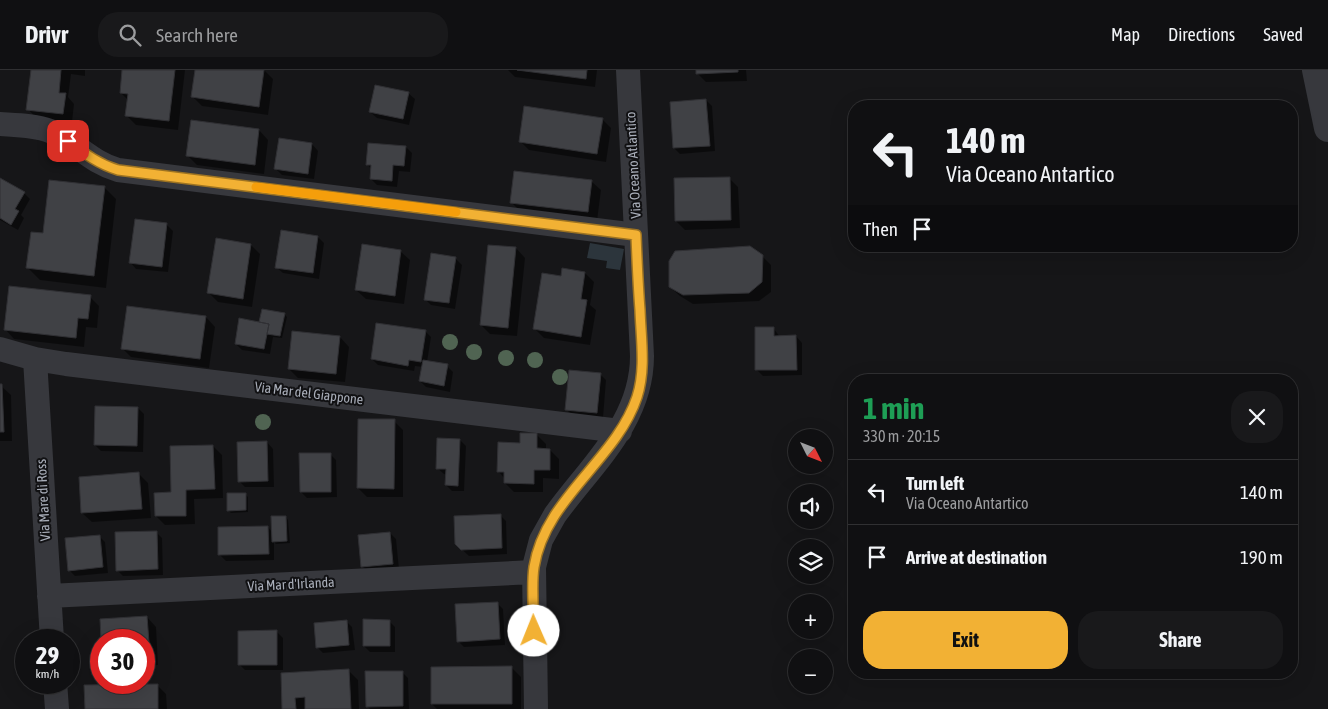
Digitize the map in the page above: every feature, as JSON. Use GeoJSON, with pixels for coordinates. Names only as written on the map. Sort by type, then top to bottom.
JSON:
{"type":"FeatureCollection","features":[{"type":"Feature","properties":{"kind":"street","name":"Via Oceano Atlantico"},"geometry":{"type":"LineString","coordinates":[[536,709],[533,572],[542,540],[551,522],[620,431],[636,398],[641,381],[642,367],[628,70]]}},
{"type":"Feature","properties":{"kind":"street"},"geometry":{"type":"LineString","coordinates":[[1316,70],[1328,128]]}},
{"type":"Feature","properties":{"kind":"street"},"geometry":{"type":"LineString","coordinates":[[0,124],[42,128],[68,141],[92,159],[118,170],[636,235]]}},
{"type":"Feature","properties":{"kind":"street","name":"Via Mar del Giappone"},"geometry":{"type":"LineString","coordinates":[[0,349],[35,359],[76,366],[620,431]]}},
{"type":"Feature","properties":{"kind":"street","name":"Via Mare di Ross"},"geometry":{"type":"LineString","coordinates":[[35,359],[51,629]]}},
{"type":"Feature","properties":{"kind":"street","name":"Via Mar d'Irlanda"},"geometry":{"type":"LineString","coordinates":[[49,596],[533,572]]}},
{"type":"Feature","properties":{"kind":"street"},"geometry":{"type":"LineString","coordinates":[[56,694],[57,709]]}},
{"type":"Feature","properties":{"kind":"shaded area"},"geometry":{"type":"Polygon","coordinates":[[[590,243],[624,249],[620,270],[606,268],[607,261],[587,258],[590,243]]]}},
{"type":"Feature","properties":{"kind":"building"},"geometry":{"type":"Polygon","coordinates":[[[31,70],[61,70],[59,93],[66,93],[63,114],[26,110],[31,70]]]}},
{"type":"Feature","properties":{"kind":"building"},"geometry":{"type":"Polygon","coordinates":[[[122,70],[175,70],[169,121],[125,116],[128,94],[120,93],[122,70]]]}},
{"type":"Feature","properties":{"kind":"building"},"geometry":{"type":"Polygon","coordinates":[[[195,70],[264,70],[259,107],[191,97],[195,70]]]}},
{"type":"Feature","properties":{"kind":"building"},"geometry":{"type":"Polygon","coordinates":[[[517,70],[587,70],[586,79],[517,70]]]}},
{"type":"Feature","properties":{"kind":"building"},"geometry":{"type":"Polygon","coordinates":[[[696,70],[738,70],[738,72],[696,74],[696,70]]]}},
{"type":"Feature","properties":{"kind":"building"},"geometry":{"type":"Polygon","coordinates":[[[375,85],[409,92],[403,119],[369,112],[375,85]]]}},
{"type":"Feature","properties":{"kind":"building"},"geometry":{"type":"Polygon","coordinates":[[[706,99],[710,146],[673,148],[670,102],[706,99]]]}},
{"type":"Feature","properties":{"kind":"building"},"geometry":{"type":"Polygon","coordinates":[[[524,106],[603,118],[597,154],[519,142],[524,106]]]}},
{"type":"Feature","properties":{"kind":"building"},"geometry":{"type":"Polygon","coordinates":[[[191,120],[259,129],[255,165],[186,156],[191,120]]]}},
{"type":"Feature","properties":{"kind":"building"},"geometry":{"type":"Polygon","coordinates":[[[279,138],[312,143],[308,174],[274,169],[279,138]]]}},
{"type":"Feature","properties":{"kind":"building"},"geometry":{"type":"Polygon","coordinates":[[[368,143],[406,146],[404,166],[393,165],[392,181],[370,179],[371,165],[366,165],[368,143]]]}},
{"type":"Feature","properties":{"kind":"building"},"geometry":{"type":"Polygon","coordinates":[[[514,171],[592,180],[588,212],[510,203],[514,171]]]}},
{"type":"Feature","properties":{"kind":"building"},"geometry":{"type":"Polygon","coordinates":[[[730,177],[731,220],[675,221],[674,178],[730,177]]]}},
{"type":"Feature","properties":{"kind":"building"},"geometry":{"type":"Polygon","coordinates":[[[0,178],[25,192],[15,209],[19,211],[11,225],[0,218],[0,178]]]}},
{"type":"Feature","properties":{"kind":"building"},"geometry":{"type":"Polygon","coordinates":[[[49,180],[105,186],[94,276],[26,268],[31,232],[43,233],[49,180]]]}},
{"type":"Feature","properties":{"kind":"building"},"geometry":{"type":"Polygon","coordinates":[[[135,219],[167,223],[162,267],[129,263],[135,219]]]}},
{"type":"Feature","properties":{"kind":"building"},"geometry":{"type":"Polygon","coordinates":[[[281,230],[318,236],[313,273],[275,268],[281,230]]]}},
{"type":"Feature","properties":{"kind":"building"},"geometry":{"type":"Polygon","coordinates":[[[216,238],[251,244],[243,299],[207,293],[216,238]]]}},
{"type":"Feature","properties":{"kind":"building"},"geometry":{"type":"Polygon","coordinates":[[[362,244],[401,250],[395,296],[355,290],[362,244]]]}},
{"type":"Feature","properties":{"kind":"building"},"geometry":{"type":"Polygon","coordinates":[[[488,245],[516,247],[508,328],[480,325],[488,245]]]}},
{"type":"Feature","properties":{"kind":"building"},"geometry":{"type":"Polygon","coordinates":[[[750,246],[763,255],[762,282],[749,293],[683,295],[669,287],[669,261],[675,251],[750,246]]]}},
{"type":"Feature","properties":{"kind":"building"},"geometry":{"type":"Polygon","coordinates":[[[431,253],[456,257],[449,303],[424,300],[431,253]]]}},
{"type":"Feature","properties":{"kind":"building"},"geometry":{"type":"Polygon","coordinates":[[[562,268],[585,272],[581,299],[587,300],[581,337],[533,329],[542,273],[561,276],[562,268]]]}},
{"type":"Feature","properties":{"kind":"building"},"geometry":{"type":"Polygon","coordinates":[[[9,286],[91,295],[88,319],[78,318],[76,338],[4,330],[9,286]]]}},
{"type":"Feature","properties":{"kind":"building"},"geometry":{"type":"Polygon","coordinates":[[[127,306],[206,316],[200,359],[121,349],[127,306]]]}},
{"type":"Feature","properties":{"kind":"building"},"geometry":{"type":"Polygon","coordinates":[[[262,309],[285,313],[280,336],[267,334],[269,324],[259,322],[262,309]]]}},
{"type":"Feature","properties":{"kind":"building"},"geometry":{"type":"Polygon","coordinates":[[[239,318],[269,324],[264,349],[235,344],[239,318]]]}},
{"type":"Feature","properties":{"kind":"building"},"geometry":{"type":"Polygon","coordinates":[[[376,323],[426,330],[421,362],[409,360],[408,366],[371,359],[376,323]]]}},
{"type":"Feature","properties":{"kind":"building"},"geometry":{"type":"Polygon","coordinates":[[[755,327],[774,327],[774,336],[796,335],[797,370],[755,370],[755,327]]]}},
{"type":"Feature","properties":{"kind":"building"},"geometry":{"type":"Polygon","coordinates":[[[292,331],[340,336],[336,374],[288,369],[292,331]]]}},
{"type":"Feature","properties":{"kind":"building"},"geometry":{"type":"Polygon","coordinates":[[[423,360],[448,364],[444,386],[419,381],[423,360]]]}},
{"type":"Feature","properties":{"kind":"building"},"geometry":{"type":"Polygon","coordinates":[[[569,370],[601,373],[597,413],[565,410],[569,370]]]}},
{"type":"Feature","properties":{"kind":"building"},"geometry":{"type":"Polygon","coordinates":[[[0,384],[2,384],[4,432],[0,432],[0,384]]]}},
{"type":"Feature","properties":{"kind":"building"},"geometry":{"type":"Polygon","coordinates":[[[95,406],[138,407],[137,446],[94,445],[95,406]]]}},
{"type":"Feature","properties":{"kind":"building"},"geometry":{"type":"Polygon","coordinates":[[[358,419],[395,419],[394,489],[357,488],[358,419]]]}},
{"type":"Feature","properties":{"kind":"building"},"geometry":{"type":"Polygon","coordinates":[[[520,433],[537,433],[537,448],[550,449],[550,470],[534,470],[534,484],[504,483],[504,472],[497,472],[498,442],[520,443],[520,433]]]}},
{"type":"Feature","properties":{"kind":"building"},"geometry":{"type":"Polygon","coordinates":[[[437,438],[460,439],[458,486],[445,485],[446,469],[436,469],[437,438]]]}},
{"type":"Feature","properties":{"kind":"building"},"geometry":{"type":"Polygon","coordinates":[[[267,441],[268,481],[238,482],[237,442],[267,441]]]}},
{"type":"Feature","properties":{"kind":"building"},"geometry":{"type":"Polygon","coordinates":[[[213,445],[215,489],[186,490],[186,516],[155,516],[154,493],[171,492],[170,446],[213,445]]]}},
{"type":"Feature","properties":{"kind":"building"},"geometry":{"type":"Polygon","coordinates":[[[299,453],[331,453],[331,492],[300,492],[299,453]]]}},
{"type":"Feature","properties":{"kind":"building"},"geometry":{"type":"Polygon","coordinates":[[[139,472],[142,509],[81,513],[79,477],[139,472]]]}},
{"type":"Feature","properties":{"kind":"building"},"geometry":{"type":"Polygon","coordinates":[[[227,493],[246,493],[246,510],[227,511],[227,493]]]}},
{"type":"Feature","properties":{"kind":"building"},"geometry":{"type":"Polygon","coordinates":[[[501,514],[502,548],[461,550],[455,544],[454,516],[501,514]]]}},
{"type":"Feature","properties":{"kind":"building"},"geometry":{"type":"Polygon","coordinates":[[[271,516],[286,516],[287,541],[272,542],[271,516]]]}},
{"type":"Feature","properties":{"kind":"building"},"geometry":{"type":"Polygon","coordinates":[[[268,526],[269,554],[218,555],[218,527],[268,526]]]}},
{"type":"Feature","properties":{"kind":"building"},"geometry":{"type":"Polygon","coordinates":[[[157,531],[158,569],[116,571],[115,532],[157,531]]]}},
{"type":"Feature","properties":{"kind":"building"},"geometry":{"type":"Polygon","coordinates":[[[390,532],[393,564],[361,567],[358,535],[390,532]]]}},
{"type":"Feature","properties":{"kind":"building"},"geometry":{"type":"Polygon","coordinates":[[[100,535],[103,567],[68,571],[65,538],[100,535]]]}},
{"type":"Feature","properties":{"kind":"building"},"geometry":{"type":"Polygon","coordinates":[[[498,602],[500,639],[457,642],[455,604],[498,602]]]}},
{"type":"Feature","properties":{"kind":"building"},"geometry":{"type":"Polygon","coordinates":[[[147,616],[148,629],[100,629],[100,619],[147,616]]]}},
{"type":"Feature","properties":{"kind":"building"},"geometry":{"type":"Polygon","coordinates":[[[363,619],[390,620],[390,646],[363,646],[363,619]]]}},
{"type":"Feature","properties":{"kind":"building"},"geometry":{"type":"Polygon","coordinates":[[[347,620],[349,645],[316,648],[314,623],[347,620]]]}},
{"type":"Feature","properties":{"kind":"building"},"geometry":{"type":"Polygon","coordinates":[[[277,630],[277,665],[238,665],[238,631],[277,630]]]}},
{"type":"Feature","properties":{"kind":"building"},"geometry":{"type":"Polygon","coordinates":[[[512,666],[512,704],[431,704],[431,667],[512,666]]]}},
{"type":"Feature","properties":{"kind":"building"},"geometry":{"type":"Polygon","coordinates":[[[349,669],[351,709],[305,709],[305,697],[295,698],[296,709],[282,709],[281,673],[349,669]]]}},
{"type":"Feature","properties":{"kind":"building"},"geometry":{"type":"Polygon","coordinates":[[[365,671],[403,671],[403,706],[366,707],[365,671]]]}},
{"type":"Feature","properties":{"kind":"building"},"geometry":{"type":"Polygon","coordinates":[[[155,684],[158,684],[158,709],[85,709],[84,685],[90,685],[90,694],[155,694],[155,684]]]}},
{"type":"Feature","properties":{"kind":"slow traffic"},"geometry":{"type":"LineString","coordinates":[[256,187],[456,212]]}},
{"type":"Feature","properties":{"kind":"route"},"geometry":{"type":"LineString","coordinates":[[68,141],[92,159],[118,170],[636,235],[642,356],[641,381],[633,406],[624,424],[555,515],[546,530],[533,572],[534,631]]}}]}
